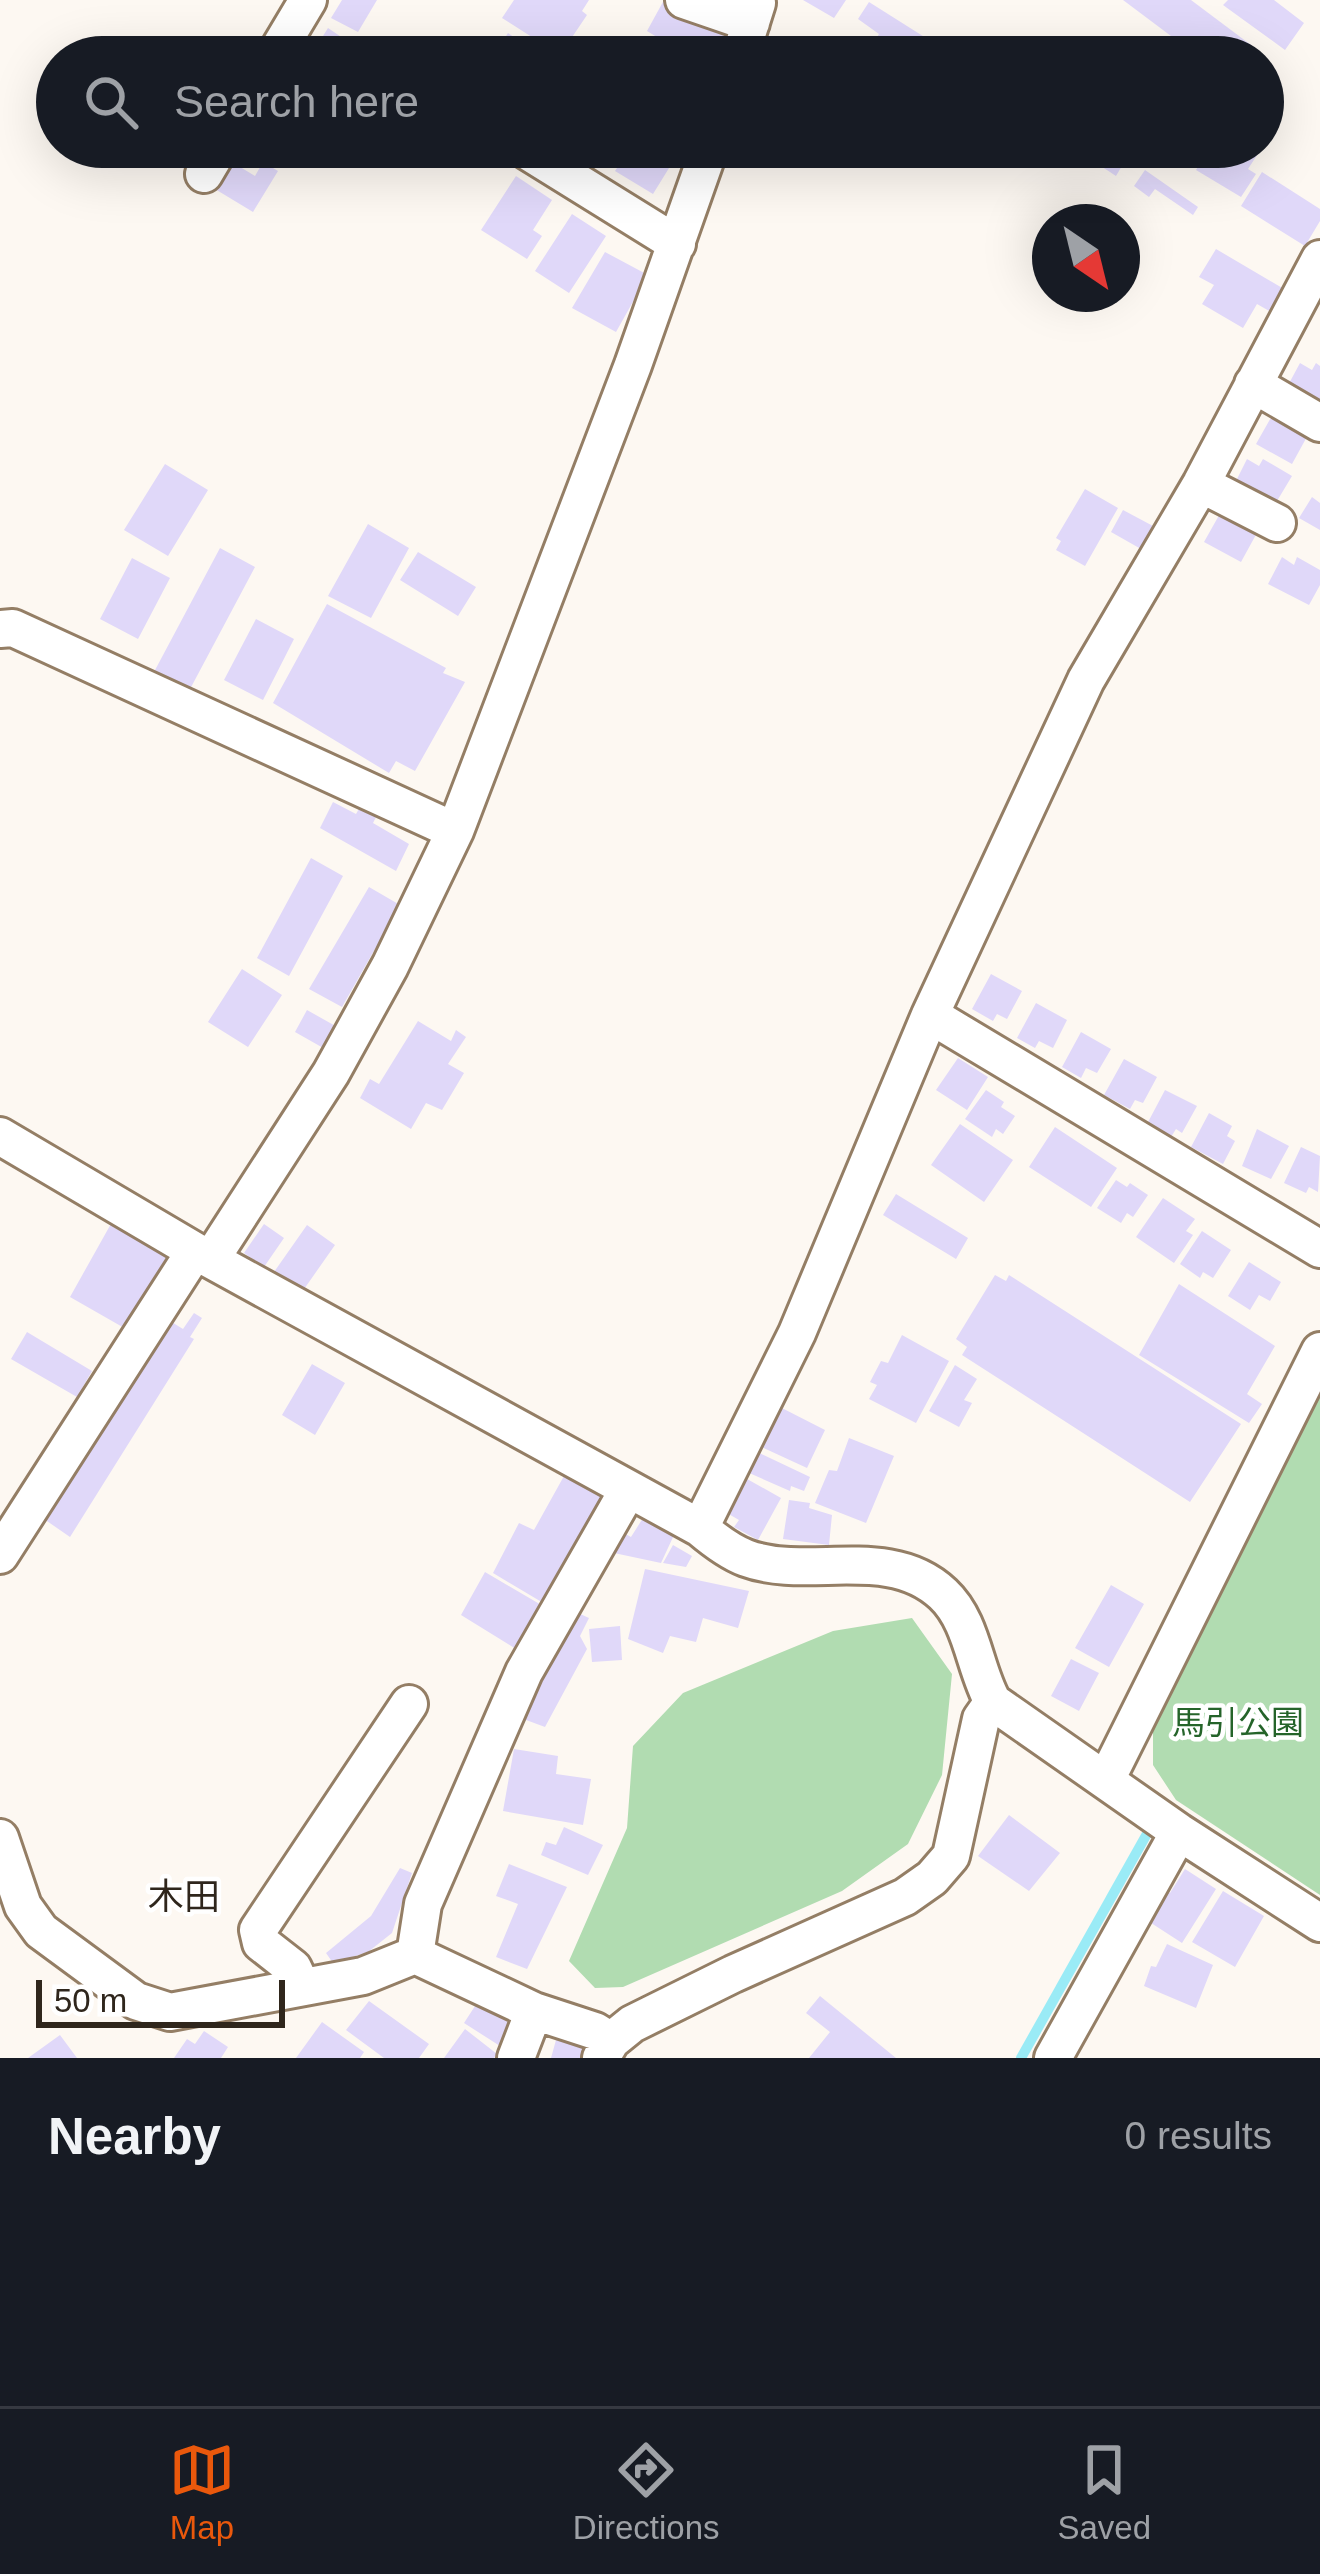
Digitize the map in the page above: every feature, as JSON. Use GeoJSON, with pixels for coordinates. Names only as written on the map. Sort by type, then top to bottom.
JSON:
{"type":"FeatureCollection","features":[{"type":"Feature","properties":{"kind":"street"},"geometry":{"type":"LineString","coordinates":[[287,36],[308,0]]}},
{"type":"Feature","properties":{"kind":"street"},"geometry":{"type":"LineString","coordinates":[[684,0],[750,27]]}},
{"type":"Feature","properties":{"kind":"street"},"geometry":{"type":"LineString","coordinates":[[554,168],[677,244]]}},
{"type":"Feature","properties":{"kind":"street"},"geometry":{"type":"LineString","coordinates":[[0,1556],[332,1073],[390,966],[455,831],[703,168]]}},
{"type":"Feature","properties":{"kind":"street"},"geometry":{"type":"LineString","coordinates":[[700,1528],[797,1333],[929,1015],[1086,680],[1201,484],[1320,259]]}},
{"type":"Feature","properties":{"kind":"street"},"geometry":{"type":"LineString","coordinates":[[1253,384],[1320,423]]}},
{"type":"Feature","properties":{"kind":"street"},"geometry":{"type":"LineString","coordinates":[[1201,484],[1277,523]]}},
{"type":"Feature","properties":{"kind":"street"},"geometry":{"type":"LineString","coordinates":[[0,629],[13,628],[455,831]]}},
{"type":"Feature","properties":{"kind":"street"},"geometry":{"type":"LineString","coordinates":[[929,1015],[1320,1249]]}},
{"type":"Feature","properties":{"kind":"street"},"geometry":{"type":"LineString","coordinates":[[0,1136],[203,1255],[700,1528],[746,1558],[770,1563],[879,1565],[943,1594],[978,1655],[993,1702],[1320,1923]]}},
{"type":"Feature","properties":{"kind":"street"},"geometry":{"type":"LineString","coordinates":[[1106,1780],[1320,1351]]}},
{"type":"Feature","properties":{"kind":"street"},"geometry":{"type":"LineString","coordinates":[[415,1955],[423,1904],[524,1672],[628,1490]]}},
{"type":"Feature","properties":{"kind":"street"},"geometry":{"type":"LineString","coordinates":[[0,1838],[11,1917],[40,1931],[136,2001],[170,2012],[363,1976],[415,1955],[534,2011],[595,2031],[606,2049],[632,2024],[905,1897],[932,1878],[951,1856],[981,1719],[993,1702]]}},
{"type":"Feature","properties":{"kind":"street"},"geometry":{"type":"LineString","coordinates":[[302,1987],[293,1968],[262,1942],[258,1930],[409,1704]]}},
{"type":"Feature","properties":{"kind":"street"},"geometry":{"type":"LineString","coordinates":[[1053,2058],[1179,1832]]}},
{"type":"Feature","properties":{"kind":"street"},"geometry":{"type":"LineString","coordinates":[[516,2058],[534,2011]]}},
{"type":"Feature","properties":{"kind":"green space","name":"馬引公園"},"geometry":{"type":"Polygon","coordinates":[[[1320,1374],[1320,1895],[1176,1800],[1153,1765],[1153,1707],[1320,1374]]]}},
{"type":"Feature","properties":{"kind":"green space"},"geometry":{"type":"Polygon","coordinates":[[[912,1618],[952,1674],[942,1775],[908,1844],[842,1891],[623,1987],[595,1988],[569,1961],[627,1828],[633,1746],[683,1693],[833,1631],[912,1618]]]}},
{"type":"Feature","properties":{"kind":"building"},"geometry":{"type":"Polygon","coordinates":[[[342,0],[377,0],[358,32],[331,18],[342,0]]]}},
{"type":"Feature","properties":{"kind":"building"},"geometry":{"type":"Polygon","coordinates":[[[514,0],[589,0],[582,11],[587,15],[573,36],[530,36],[502,18],[514,0]]]}},
{"type":"Feature","properties":{"kind":"building"},"geometry":{"type":"Polygon","coordinates":[[[664,0],[726,32],[724,36],[655,36],[647,31],[664,0]]]}},
{"type":"Feature","properties":{"kind":"building"},"geometry":{"type":"Polygon","coordinates":[[[803,0],[846,0],[834,18],[803,0]]]}},
{"type":"Feature","properties":{"kind":"building"},"geometry":{"type":"Polygon","coordinates":[[[1123,0],[1191,0],[1239,36],[1171,36],[1123,0]]]}},
{"type":"Feature","properties":{"kind":"building"},"geometry":{"type":"Polygon","coordinates":[[[1228,0],[1274,0],[1304,23],[1285,50],[1284,36],[1266,36],[1223,5],[1228,0]]]}},
{"type":"Feature","properties":{"kind":"building"},"geometry":{"type":"Polygon","coordinates":[[[869,2],[923,36],[878,36],[858,19],[869,2]]]}},
{"type":"Feature","properties":{"kind":"building"},"geometry":{"type":"Polygon","coordinates":[[[221,168],[242,168],[255,176],[260,168],[278,171],[253,212],[210,186],[221,168]]]}},
{"type":"Feature","properties":{"kind":"building"},"geometry":{"type":"Polygon","coordinates":[[[617,168],[669,168],[653,194],[615,171],[617,168]]]}},
{"type":"Feature","properties":{"kind":"building"},"geometry":{"type":"Polygon","coordinates":[[[1249,168],[1256,174],[1241,197],[1196,170],[1249,168]]]}},
{"type":"Feature","properties":{"kind":"building"},"geometry":{"type":"Polygon","coordinates":[[[1145,170],[1198,207],[1193,215],[1155,189],[1149,197],[1134,186],[1145,170]]]}},
{"type":"Feature","properties":{"kind":"building"},"geometry":{"type":"Polygon","coordinates":[[[1262,172],[1320,209],[1320,221],[1305,246],[1241,206],[1262,172]]]}},
{"type":"Feature","properties":{"kind":"building"},"geometry":{"type":"Polygon","coordinates":[[[516,176],[552,200],[533,230],[542,236],[527,259],[481,230],[516,176]]]}},
{"type":"Feature","properties":{"kind":"building"},"geometry":{"type":"Polygon","coordinates":[[[572,214],[606,236],[569,293],[535,271],[572,214]]]}},
{"type":"Feature","properties":{"kind":"building"},"geometry":{"type":"Polygon","coordinates":[[[1216,249],[1284,289],[1271,312],[1257,304],[1243,328],[1202,304],[1214,285],[1199,277],[1216,249]]]}},
{"type":"Feature","properties":{"kind":"building"},"geometry":{"type":"Polygon","coordinates":[[[605,252],[648,275],[616,332],[572,308],[605,252]]]}},
{"type":"Feature","properties":{"kind":"building"},"geometry":{"type":"Polygon","coordinates":[[[1300,363],[1312,370],[1316,363],[1320,366],[1320,407],[1286,389],[1300,363]]]}},
{"type":"Feature","properties":{"kind":"building"},"geometry":{"type":"Polygon","coordinates":[[[1273,414],[1309,433],[1292,464],[1256,444],[1273,414]]]}},
{"type":"Feature","properties":{"kind":"building"},"geometry":{"type":"Polygon","coordinates":[[[1247,459],[1259,466],[1263,459],[1292,476],[1274,506],[1234,485],[1247,459]]]}},
{"type":"Feature","properties":{"kind":"building"},"geometry":{"type":"Polygon","coordinates":[[[165,464],[208,490],[168,556],[124,530],[165,464]]]}},
{"type":"Feature","properties":{"kind":"building"},"geometry":{"type":"Polygon","coordinates":[[[1085,489],[1118,508],[1085,566],[1056,550],[1061,541],[1056,538],[1085,489]]]}},
{"type":"Feature","properties":{"kind":"building"},"geometry":{"type":"Polygon","coordinates":[[[1312,497],[1320,503],[1320,530],[1299,518],[1312,497]]]}},
{"type":"Feature","properties":{"kind":"building"},"geometry":{"type":"Polygon","coordinates":[[[1123,510],[1153,526],[1141,549],[1111,532],[1123,510]]]}},
{"type":"Feature","properties":{"kind":"building"},"geometry":{"type":"Polygon","coordinates":[[[1222,510],[1258,531],[1241,562],[1204,542],[1222,510]]]}},
{"type":"Feature","properties":{"kind":"building"},"geometry":{"type":"Polygon","coordinates":[[[368,524],[409,548],[371,618],[328,596],[368,524]]]}},
{"type":"Feature","properties":{"kind":"building"},"geometry":{"type":"Polygon","coordinates":[[[220,548],[255,567],[189,691],[154,672],[220,548]]]}},
{"type":"Feature","properties":{"kind":"building"},"geometry":{"type":"Polygon","coordinates":[[[418,552],[476,587],[458,616],[400,580],[418,552]]]}},
{"type":"Feature","properties":{"kind":"building"},"geometry":{"type":"Polygon","coordinates":[[[1282,557],[1294,565],[1297,557],[1320,570],[1320,585],[1309,605],[1268,584],[1282,557]]]}},
{"type":"Feature","properties":{"kind":"building"},"geometry":{"type":"Polygon","coordinates":[[[132,558],[170,578],[138,639],[100,619],[132,558]]]}},
{"type":"Feature","properties":{"kind":"building"},"geometry":{"type":"Polygon","coordinates":[[[327,604],[465,682],[415,771],[396,761],[389,773],[273,703],[327,604]]]}},
{"type":"Feature","properties":{"kind":"building"},"geometry":{"type":"Polygon","coordinates":[[[256,619],[294,639],[263,700],[224,680],[256,619]]]}},
{"type":"Feature","properties":{"kind":"building"},"geometry":{"type":"Polygon","coordinates":[[[364,800],[380,809],[373,823],[409,844],[396,871],[320,828],[333,802],[356,814],[364,800]]]}},
{"type":"Feature","properties":{"kind":"building"},"geometry":{"type":"Polygon","coordinates":[[[311,858],[343,876],[289,976],[257,958],[311,858]]]}},
{"type":"Feature","properties":{"kind":"building"},"geometry":{"type":"Polygon","coordinates":[[[369,887],[400,905],[342,1007],[309,989],[369,887]]]}},
{"type":"Feature","properties":{"kind":"building"},"geometry":{"type":"Polygon","coordinates":[[[242,969],[282,995],[248,1047],[208,1022],[242,969]]]}},
{"type":"Feature","properties":{"kind":"building"},"geometry":{"type":"Polygon","coordinates":[[[991,974],[1022,991],[1007,1019],[997,1014],[993,1021],[972,1009],[991,974]]]}},
{"type":"Feature","properties":{"kind":"building"},"geometry":{"type":"Polygon","coordinates":[[[1036,1003],[1067,1020],[1053,1048],[1039,1041],[1035,1048],[1017,1038],[1036,1003]]]}},
{"type":"Feature","properties":{"kind":"building"},"geometry":{"type":"Polygon","coordinates":[[[307,1010],[339,1028],[325,1049],[295,1032],[307,1010]]]}},
{"type":"Feature","properties":{"kind":"building"},"geometry":{"type":"Polygon","coordinates":[[[418,1021],[451,1041],[456,1030],[466,1037],[448,1064],[464,1073],[442,1110],[426,1103],[411,1129],[360,1098],[370,1079],[379,1084],[418,1021]]]}},
{"type":"Feature","properties":{"kind":"building"},"geometry":{"type":"Polygon","coordinates":[[[1081,1032],[1111,1049],[1097,1073],[1086,1068],[1081,1078],[1062,1067],[1081,1032]]]}},
{"type":"Feature","properties":{"kind":"building"},"geometry":{"type":"Polygon","coordinates":[[[958,1058],[988,1077],[967,1110],[936,1090],[958,1058]]]}},
{"type":"Feature","properties":{"kind":"building"},"geometry":{"type":"Polygon","coordinates":[[[1124,1059],[1157,1077],[1143,1103],[1135,1100],[1130,1109],[1104,1095],[1124,1059]]]}},
{"type":"Feature","properties":{"kind":"building"},"geometry":{"type":"Polygon","coordinates":[[[986,1090],[1015,1116],[1003,1134],[996,1129],[992,1137],[965,1119],[986,1090]]]}},
{"type":"Feature","properties":{"kind":"building"},"geometry":{"type":"Polygon","coordinates":[[[1165,1090],[1197,1106],[1182,1133],[1176,1129],[1171,1137],[1147,1124],[1165,1090]]]}},
{"type":"Feature","properties":{"kind":"building"},"geometry":{"type":"Polygon","coordinates":[[[1209,1113],[1232,1126],[1227,1136],[1235,1141],[1223,1164],[1191,1147],[1209,1113]]]}},
{"type":"Feature","properties":{"kind":"building"},"geometry":{"type":"Polygon","coordinates":[[[960,1124],[1013,1160],[984,1202],[931,1165],[960,1124]]]}},
{"type":"Feature","properties":{"kind":"building"},"geometry":{"type":"Polygon","coordinates":[[[1055,1127],[1117,1168],[1091,1207],[1029,1167],[1055,1127]]]}},
{"type":"Feature","properties":{"kind":"building"},"geometry":{"type":"Polygon","coordinates":[[[1257,1129],[1289,1146],[1271,1179],[1242,1166],[1257,1129]]]}},
{"type":"Feature","properties":{"kind":"building"},"geometry":{"type":"Polygon","coordinates":[[[1301,1147],[1320,1156],[1318,1192],[1309,1187],[1306,1193],[1284,1183],[1301,1147]]]}},
{"type":"Feature","properties":{"kind":"building"},"geometry":{"type":"Polygon","coordinates":[[[1116,1180],[1148,1195],[1133,1217],[1127,1213],[1121,1223],[1097,1208],[1116,1180]]]}},
{"type":"Feature","properties":{"kind":"building"},"geometry":{"type":"Polygon","coordinates":[[[896,1194],[968,1238],[956,1259],[883,1215],[896,1194]]]}},
{"type":"Feature","properties":{"kind":"building"},"geometry":{"type":"Polygon","coordinates":[[[1163,1198],[1195,1219],[1186,1231],[1193,1235],[1174,1263],[1136,1237],[1163,1198]]]}},
{"type":"Feature","properties":{"kind":"building"},"geometry":{"type":"Polygon","coordinates":[[[112,1222],[171,1254],[126,1329],[70,1297],[112,1222]]]}},
{"type":"Feature","properties":{"kind":"building"},"geometry":{"type":"Polygon","coordinates":[[[264,1224],[284,1238],[264,1267],[244,1253],[264,1224]]]}},
{"type":"Feature","properties":{"kind":"building"},"geometry":{"type":"Polygon","coordinates":[[[307,1225],[335,1245],[302,1292],[274,1272],[307,1225]]]}},
{"type":"Feature","properties":{"kind":"building"},"geometry":{"type":"Polygon","coordinates":[[[1202,1231],[1231,1250],[1213,1278],[1203,1272],[1200,1278],[1180,1264],[1202,1231]]]}},
{"type":"Feature","properties":{"kind":"building"},"geometry":{"type":"Polygon","coordinates":[[[1249,1262],[1281,1282],[1270,1301],[1259,1295],[1250,1310],[1228,1296],[1249,1262]]]}},
{"type":"Feature","properties":{"kind":"building"},"geometry":{"type":"Polygon","coordinates":[[[995,1275],[1006,1281],[1009,1275],[1241,1424],[1190,1502],[962,1355],[967,1347],[956,1339],[995,1275]]]}},
{"type":"Feature","properties":{"kind":"building"},"geometry":{"type":"Polygon","coordinates":[[[1179,1284],[1275,1346],[1247,1394],[1262,1404],[1249,1423],[1139,1355],[1179,1284]]]}},
{"type":"Feature","properties":{"kind":"building"},"geometry":{"type":"Polygon","coordinates":[[[194,1313],[202,1318],[190,1337],[194,1339],[70,1537],[44,1519],[170,1321],[183,1329],[194,1313]]]}},
{"type":"Feature","properties":{"kind":"building"},"geometry":{"type":"Polygon","coordinates":[[[27,1332],[92,1371],[77,1397],[11,1359],[27,1332]]]}},
{"type":"Feature","properties":{"kind":"building"},"geometry":{"type":"Polygon","coordinates":[[[902,1335],[949,1361],[916,1423],[869,1399],[877,1385],[870,1382],[881,1361],[888,1363],[902,1335]]]}},
{"type":"Feature","properties":{"kind":"building"},"geometry":{"type":"Polygon","coordinates":[[[312,1364],[345,1383],[315,1435],[282,1415],[312,1364]]]}},
{"type":"Feature","properties":{"kind":"building"},"geometry":{"type":"Polygon","coordinates":[[[955,1365],[977,1379],[964,1400],[972,1403],[959,1427],[929,1411],[955,1365]]]}},
{"type":"Feature","properties":{"kind":"building"},"geometry":{"type":"Polygon","coordinates":[[[776,1405],[825,1430],[807,1468],[755,1444],[776,1405]]]}},
{"type":"Feature","properties":{"kind":"building"},"geometry":{"type":"Polygon","coordinates":[[[849,1438],[894,1456],[866,1523],[815,1503],[829,1470],[837,1471],[849,1438]]]}},
{"type":"Feature","properties":{"kind":"building"},"geometry":{"type":"Polygon","coordinates":[[[755,1451],[810,1477],[804,1491],[791,1486],[790,1491],[747,1472],[755,1451]]]}},
{"type":"Feature","properties":{"kind":"building"},"geometry":{"type":"Polygon","coordinates":[[[740,1475],[781,1498],[758,1540],[734,1527],[739,1520],[720,1509],[740,1475]]]}},
{"type":"Feature","properties":{"kind":"building"},"geometry":{"type":"Polygon","coordinates":[[[564,1476],[609,1500],[545,1604],[493,1573],[519,1523],[534,1530],[564,1476]]]}},
{"type":"Feature","properties":{"kind":"building"},"geometry":{"type":"Polygon","coordinates":[[[789,1500],[810,1503],[809,1508],[832,1515],[829,1545],[783,1539],[789,1500]]]}},
{"type":"Feature","properties":{"kind":"building"},"geometry":{"type":"Polygon","coordinates":[[[643,1518],[674,1535],[661,1563],[614,1553],[622,1532],[631,1537],[643,1518]]]}},
{"type":"Feature","properties":{"kind":"building"},"geometry":{"type":"Polygon","coordinates":[[[673,1545],[692,1556],[686,1567],[663,1563],[673,1545]]]}},
{"type":"Feature","properties":{"kind":"building"},"geometry":{"type":"Polygon","coordinates":[[[645,1569],[749,1591],[738,1628],[703,1618],[696,1642],[670,1636],[663,1653],[628,1639],[645,1569]]]}},
{"type":"Feature","properties":{"kind":"building"},"geometry":{"type":"Polygon","coordinates":[[[485,1572],[543,1606],[516,1649],[461,1615],[485,1572]]]}},
{"type":"Feature","properties":{"kind":"building"},"geometry":{"type":"Polygon","coordinates":[[[1111,1585],[1144,1604],[1109,1667],[1075,1648],[1111,1585]]]}},
{"type":"Feature","properties":{"kind":"building"},"geometry":{"type":"Polygon","coordinates":[[[578,1613],[589,1618],[580,1636],[587,1649],[545,1727],[518,1717],[578,1613]]]}},
{"type":"Feature","properties":{"kind":"building"},"geometry":{"type":"Polygon","coordinates":[[[620,1626],[622,1660],[592,1662],[589,1629],[620,1626]]]}},
{"type":"Feature","properties":{"kind":"building"},"geometry":{"type":"Polygon","coordinates":[[[1071,1659],[1099,1673],[1079,1711],[1051,1696],[1071,1659]]]}},
{"type":"Feature","properties":{"kind":"building"},"geometry":{"type":"Polygon","coordinates":[[[514,1749],[558,1756],[556,1774],[591,1779],[583,1825],[503,1811],[514,1749]]]}},
{"type":"Feature","properties":{"kind":"building"},"geometry":{"type":"Polygon","coordinates":[[[1009,1815],[1060,1853],[1029,1891],[978,1856],[1009,1815]]]}},
{"type":"Feature","properties":{"kind":"building"},"geometry":{"type":"Polygon","coordinates":[[[564,1827],[603,1845],[588,1875],[541,1855],[546,1842],[556,1845],[564,1827]]]}},
{"type":"Feature","properties":{"kind":"building"},"geometry":{"type":"Polygon","coordinates":[[[509,1864],[567,1887],[527,1969],[496,1957],[518,1904],[496,1896],[509,1864]]]}},
{"type":"Feature","properties":{"kind":"building"},"geometry":{"type":"Polygon","coordinates":[[[400,1868],[412,1873],[392,1933],[368,1952],[333,1963],[326,1953],[371,1916],[400,1868]]]}},
{"type":"Feature","properties":{"kind":"building"},"geometry":{"type":"Polygon","coordinates":[[[1185,1869],[1216,1889],[1182,1943],[1148,1921],[1185,1869]]]}},
{"type":"Feature","properties":{"kind":"building"},"geometry":{"type":"Polygon","coordinates":[[[1223,1891],[1264,1916],[1235,1967],[1192,1942],[1223,1891]]]}},
{"type":"Feature","properties":{"kind":"building"},"geometry":{"type":"Polygon","coordinates":[[[1167,1944],[1213,1965],[1196,2008],[1144,1986],[1167,1944]]]}},
{"type":"Feature","properties":{"kind":"building"},"geometry":{"type":"Polygon","coordinates":[[[820,1996],[896,2058],[809,2058],[830,2032],[806,2013],[820,1996]]]}},
{"type":"Feature","properties":{"kind":"building"},"geometry":{"type":"Polygon","coordinates":[[[369,2001],[429,2044],[419,2058],[384,2058],[346,2030],[369,2001]]]}},
{"type":"Feature","properties":{"kind":"building"},"geometry":{"type":"Polygon","coordinates":[[[477,2003],[513,2025],[500,2046],[464,2023],[477,2003]]]}},
{"type":"Feature","properties":{"kind":"building"},"geometry":{"type":"Polygon","coordinates":[[[322,2022],[364,2052],[360,2058],[296,2058],[322,2022]]]}},
{"type":"Feature","properties":{"kind":"building"},"geometry":{"type":"Polygon","coordinates":[[[465,2029],[497,2054],[494,2058],[444,2058],[465,2029]]]}},
{"type":"Feature","properties":{"kind":"building"},"geometry":{"type":"Polygon","coordinates":[[[204,2031],[228,2047],[221,2058],[174,2058],[187,2039],[195,2044],[204,2031]]]}},
{"type":"Feature","properties":{"kind":"building"},"geometry":{"type":"Polygon","coordinates":[[[60,2035],[77,2058],[28,2058],[60,2035]]]}},
{"type":"Feature","properties":{"kind":"building"},"geometry":{"type":"Polygon","coordinates":[[[556,2040],[586,2047],[583,2058],[551,2058],[556,2040]]]}},
{"type":"Feature","properties":{"kind":"waterway"},"geometry":{"type":"LineString","coordinates":[[1021,2058],[1148,1832]]}},
{"type":"Feature","properties":{"kind":"district","name":"木田"},"geometry":{"type":"Point","coordinates":[184,1896]}}]}
